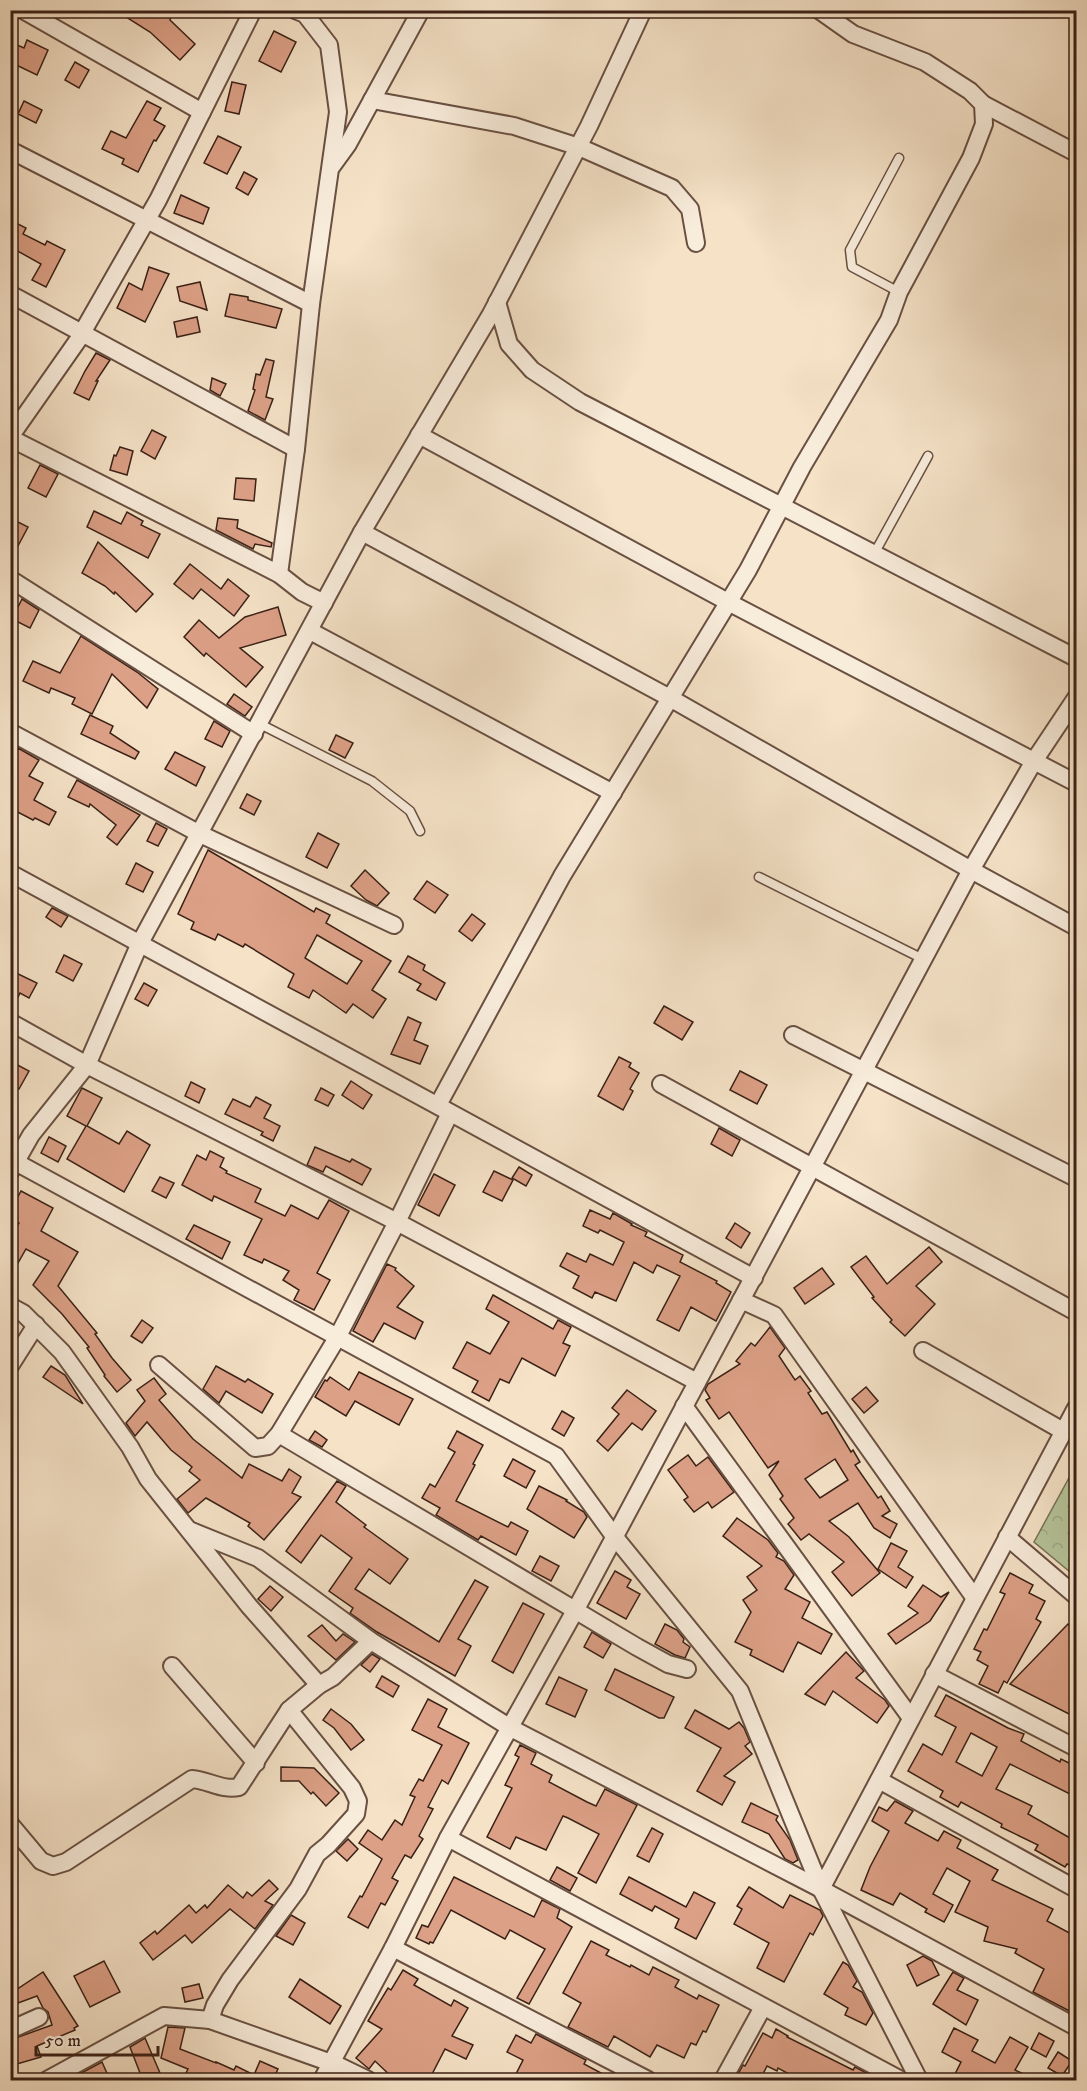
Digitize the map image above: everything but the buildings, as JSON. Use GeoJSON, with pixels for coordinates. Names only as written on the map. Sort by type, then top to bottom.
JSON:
{"type":"FeatureCollection","features":[{"type":"Feature","properties":{"kind":"street"},"geometry":{"type":"LineString","coordinates":[[23,10],[202,112]]}},
{"type":"Feature","properties":{"kind":"street"},"geometry":{"type":"LineString","coordinates":[[253,10],[146,219],[82,332],[10,438],[279,574],[302,592],[324,603]]}},
{"type":"Feature","properties":{"kind":"street"},"geometry":{"type":"LineString","coordinates":[[279,574],[296,449],[311,304],[338,112],[329,45],[305,14],[295,10]]}},
{"type":"Feature","properties":{"kind":"street"},"geometry":{"type":"LineString","coordinates":[[330,169],[348,144],[421,10]]}},
{"type":"Feature","properties":{"kind":"street"},"geometry":{"type":"LineString","coordinates":[[643,10],[579,147],[497,302],[363,532],[140,943],[87,1065],[31,1135],[12,1164],[556,1456],[614,1536],[740,1691],[821,1889],[919,2080]]}},
{"type":"Feature","properties":{"kind":"street"},"geometry":{"type":"LineString","coordinates":[[819,10],[854,34],[925,62],[970,91],[983,104],[1077,153]]}},
{"type":"Feature","properties":{"kind":"street"},"geometry":{"type":"LineString","coordinates":[[372,100],[514,126],[579,147],[672,188],[690,209],[696,243]]}},
{"type":"Feature","properties":{"kind":"street"},"geometry":{"type":"LineString","coordinates":[[159,1365],[255,1448],[268,1446],[279,1434],[336,1338],[397,1222],[444,1109],[562,876],[748,570],[802,467],[889,320],[898,292],[971,158],[984,124],[983,104]]}},
{"type":"Feature","properties":{"kind":"street"},"geometry":{"type":"LineString","coordinates":[[10,150],[311,304]]}},
{"type":"Feature","properties":{"kind":"street"},"geometry":{"type":"LineString","coordinates":[[10,294],[296,449]]}},
{"type":"Feature","properties":{"kind":"street"},"geometry":{"type":"LineString","coordinates":[[497,302],[509,344],[532,370],[580,402],[1077,658]]}},
{"type":"Feature","properties":{"kind":"street"},"geometry":{"type":"LineString","coordinates":[[419,435],[728,602],[1077,783]]}},
{"type":"Feature","properties":{"kind":"street"},"geometry":{"type":"LineString","coordinates":[[363,532],[670,698],[971,870],[1077,927]]}},
{"type":"Feature","properties":{"kind":"street"},"geometry":{"type":"LineString","coordinates":[[10,579],[257,729]]}},
{"type":"Feature","properties":{"kind":"street"},"geometry":{"type":"LineString","coordinates":[[310,631],[613,793]]}},
{"type":"Feature","properties":{"kind":"street"},"geometry":{"type":"LineString","coordinates":[[322,2080],[393,1948],[448,1838],[576,1609],[971,870],[1034,761],[1077,698]]}},
{"type":"Feature","properties":{"kind":"street"},"geometry":{"type":"LineString","coordinates":[[10,732],[200,834],[394,925]]}},
{"type":"Feature","properties":{"kind":"street"},"geometry":{"type":"LineString","coordinates":[[10,873],[754,1278]]}},
{"type":"Feature","properties":{"kind":"street"},"geometry":{"type":"LineString","coordinates":[[10,1022],[87,1065],[397,1222],[697,1382]]}},
{"type":"Feature","properties":{"kind":"street"},"geometry":{"type":"LineString","coordinates":[[793,1035],[1077,1178]]}},
{"type":"Feature","properties":{"kind":"street"},"geometry":{"type":"LineString","coordinates":[[661,1084],[1077,1312]]}},
{"type":"Feature","properties":{"kind":"street"},"geometry":{"type":"LineString","coordinates":[[741,1300],[774,1316],[974,1597]]}},
{"type":"Feature","properties":{"kind":"street"},"geometry":{"type":"LineString","coordinates":[[10,1306],[23,1313],[62,1352],[130,1447],[148,1479],[249,1606],[319,1685]]}},
{"type":"Feature","properties":{"kind":"street"},"geometry":{"type":"LineString","coordinates":[[10,1366],[36,1325]]}},
{"type":"Feature","properties":{"kind":"street"},"geometry":{"type":"LineString","coordinates":[[923,1352],[1063,1431]]}},
{"type":"Feature","properties":{"kind":"street"},"geometry":{"type":"LineString","coordinates":[[684,1406],[911,1718]]}},
{"type":"Feature","properties":{"kind":"street"},"geometry":{"type":"LineString","coordinates":[[821,1889],[974,1597],[1077,1408]]}},
{"type":"Feature","properties":{"kind":"street"},"geometry":{"type":"LineString","coordinates":[[279,1434],[668,1664],[687,1669]]}},
{"type":"Feature","properties":{"kind":"street"},"geometry":{"type":"LineString","coordinates":[[189,1530],[258,1558],[371,1641],[509,1727],[821,1889],[1077,2027]]}},
{"type":"Feature","properties":{"kind":"street"},"geometry":{"type":"LineString","coordinates":[[1007,1537],[1077,1596]]}},
{"type":"Feature","properties":{"kind":"street"},"geometry":{"type":"LineString","coordinates":[[10,1824],[41,1861],[53,1866],[66,1862],[192,1779],[200,1779],[231,1789],[239,1787],[289,1710],[319,1685],[333,1677],[371,1641]]}},
{"type":"Feature","properties":{"kind":"street"},"geometry":{"type":"LineString","coordinates":[[172,1666],[256,1763]]}},
{"type":"Feature","properties":{"kind":"street"},"geometry":{"type":"LineString","coordinates":[[934,1674],[1077,1748]]}},
{"type":"Feature","properties":{"kind":"street"},"geometry":{"type":"LineString","coordinates":[[210,2020],[215,2005],[230,1980],[298,1889],[317,1854],[356,1814],[358,1802],[352,1788],[289,1710]]}},
{"type":"Feature","properties":{"kind":"street"},"geometry":{"type":"LineString","coordinates":[[879,1780],[1077,1889]]}},
{"type":"Feature","properties":{"kind":"street"},"geometry":{"type":"LineString","coordinates":[[448,1838],[901,2080]]}},
{"type":"Feature","properties":{"kind":"street"},"geometry":{"type":"LineString","coordinates":[[393,1948],[648,2080]]}},
{"type":"Feature","properties":{"kind":"street"},"geometry":{"type":"LineString","coordinates":[[723,2080],[763,2007]]}},
{"type":"Feature","properties":{"kind":"street"},"geometry":{"type":"LineString","coordinates":[[47,2080],[164,2016],[210,2020],[331,2063],[368,2080]]}},
{"type":"Feature","properties":{"kind":"street"},"geometry":{"type":"LineString","coordinates":[[10,2030],[39,2017]]}},
{"type":"Feature","properties":{"kind":"lane"},"geometry":{"type":"LineString","coordinates":[[898,292],[852,267],[850,256],[854,241],[899,159]]}},
{"type":"Feature","properties":{"kind":"lane"},"geometry":{"type":"LineString","coordinates":[[874,554],[928,456]]}},
{"type":"Feature","properties":{"kind":"lane"},"geometry":{"type":"LineString","coordinates":[[257,729],[372,781],[410,811],[420,831]]}},
{"type":"Feature","properties":{"kind":"lane"},"geometry":{"type":"LineString","coordinates":[[759,877],[924,959]]}},
{"type":"Feature","properties":{"kind":"green space"},"geometry":{"type":"Polygon","coordinates":[[[1076,1465],[1076,1577],[1034,1542],[1076,1465]]]}}]}
